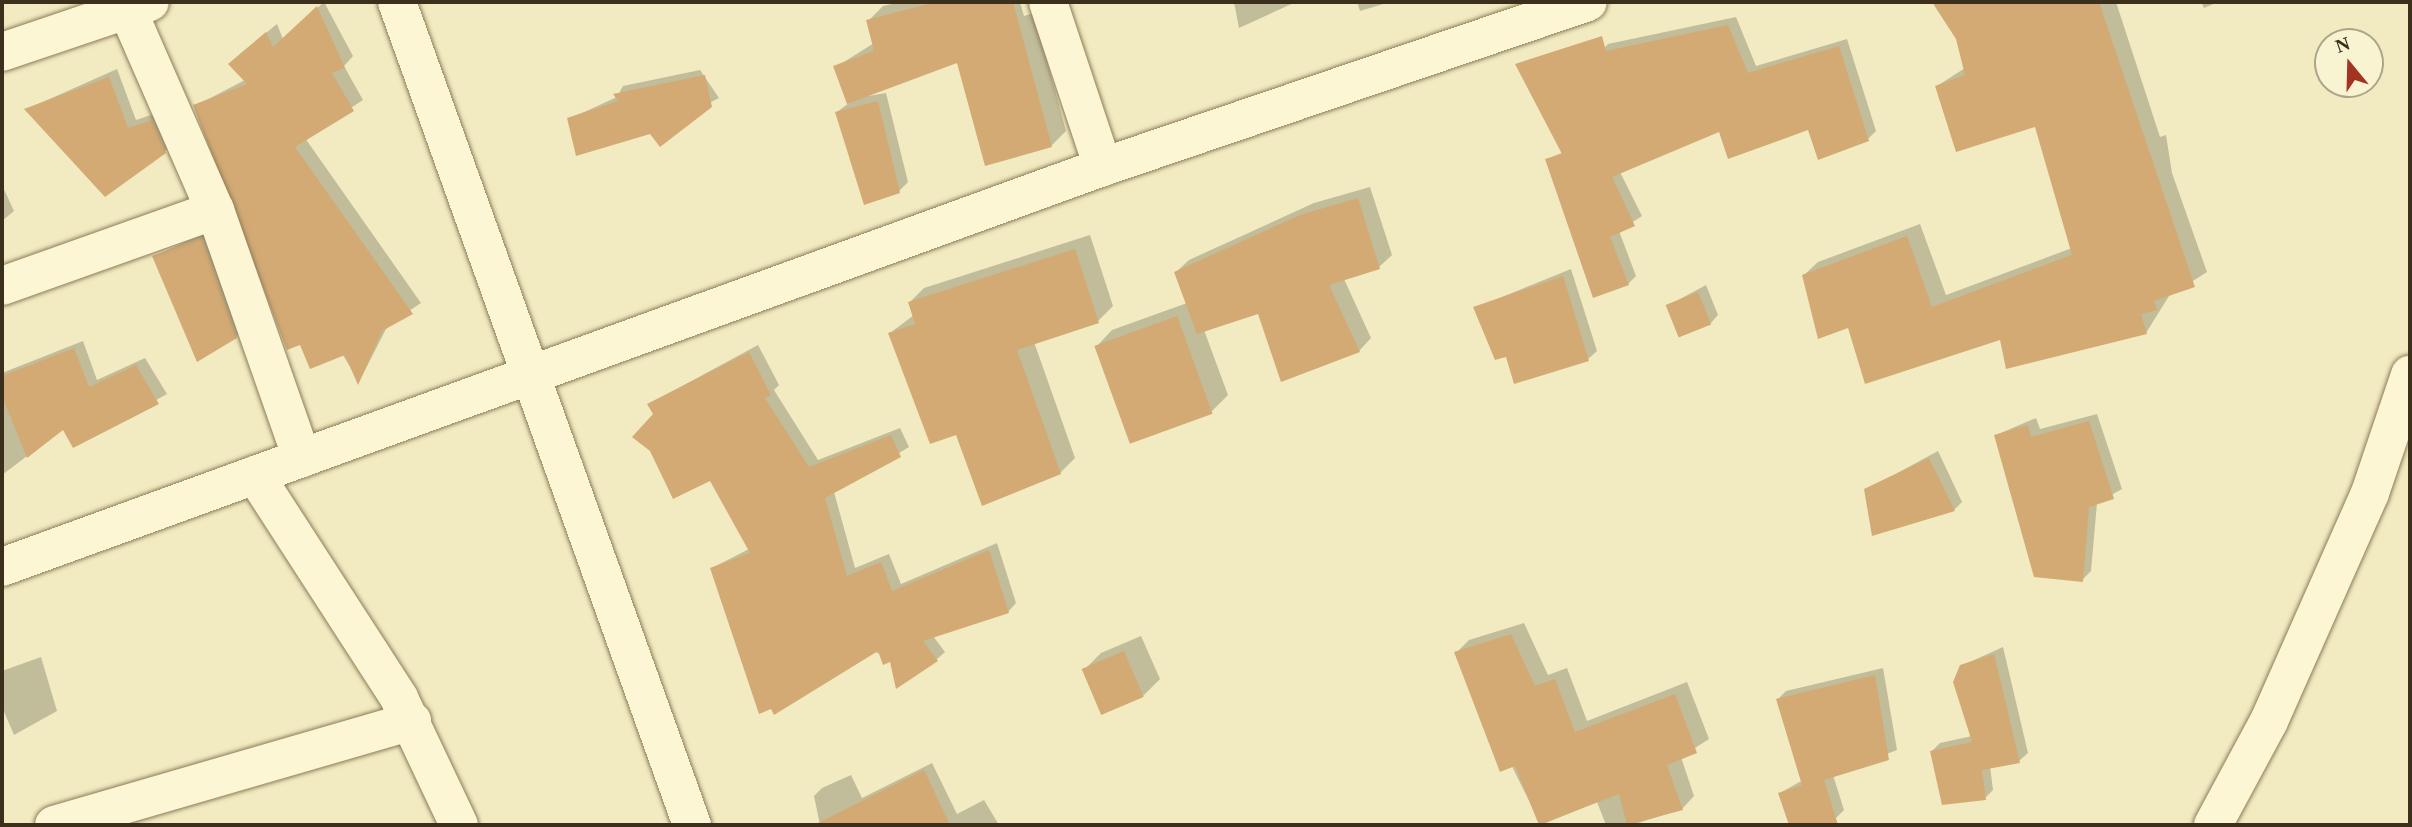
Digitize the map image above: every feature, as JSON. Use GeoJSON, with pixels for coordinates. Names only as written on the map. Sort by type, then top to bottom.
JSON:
{"type":"FeatureCollection","features":[{"type":"Feature","properties":{"kind":"street"},"geometry":{"type":"LineString","coordinates":[[397,2],[531,378],[681,822]]}},
{"type":"Feature","properties":{"kind":"street"},"geometry":{"type":"LineString","coordinates":[[1048,2],[1102,167]]}},
{"type":"Feature","properties":{"kind":"street"},"geometry":{"type":"LineString","coordinates":[[2,567],[531,378],[1102,167],[1588,2]]}},
{"type":"Feature","properties":{"kind":"street"},"geometry":{"type":"LineString","coordinates":[[2,52],[134,4],[215,211],[302,458]]}},
{"type":"Feature","properties":{"kind":"street"},"geometry":{"type":"LineString","coordinates":[[2,286],[215,211]]}},
{"type":"Feature","properties":{"kind":"street"},"geometry":{"type":"LineString","coordinates":[[2213,825],[2269,721],[2370,493],[2410,375]]}},
{"type":"Feature","properties":{"kind":"street"},"geometry":{"type":"LineString","coordinates":[[255,475],[412,721],[459,825]]}},
{"type":"Feature","properties":{"kind":"street"},"geometry":{"type":"LineString","coordinates":[[54,825],[412,721]]}},
{"type":"Feature","properties":{"kind":"building"},"geometry":{"type":"Polygon","coordinates":[[[936,2],[1013,2],[1052,147],[985,166],[957,63],[847,104],[833,66],[874,51],[866,20],[936,2]]]}},
{"type":"Feature","properties":{"kind":"building"},"geometry":{"type":"Polygon","coordinates":[[[1932,2],[2099,2],[2195,287],[2154,301],[2157,310],[2141,314],[2147,334],[2006,369],[2000,340],[1865,384],[1848,328],[1818,339],[1802,275],[1907,236],[1932,307],[2072,255],[2035,127],[1956,152],[1935,86],[1965,75],[1956,39],[1932,2]]]}},
{"type":"Feature","properties":{"kind":"building"},"geometry":{"type":"Polygon","coordinates":[[[317,6],[345,68],[332,73],[354,111],[295,147],[413,314],[382,331],[358,385],[345,355],[310,369],[300,345],[287,350],[193,105],[247,84],[228,64],[266,32],[273,47],[317,6]]]}},
{"type":"Feature","properties":{"kind":"building"},"geometry":{"type":"Polygon","coordinates":[[[1728,25],[1748,73],[1839,46],[1869,141],[1818,160],[1808,130],[1728,159],[1719,132],[1612,177],[1635,226],[1610,237],[1629,285],[1593,298],[1545,159],[1562,154],[1515,64],[1602,36],[1606,51],[1728,25]]]}},
{"type":"Feature","properties":{"kind":"building"},"geometry":{"type":"Polygon","coordinates":[[[705,75],[712,107],[660,147],[650,134],[576,156],[567,118],[618,101],[613,94],[705,75]]]}},
{"type":"Feature","properties":{"kind":"building"},"geometry":{"type":"Polygon","coordinates":[[[109,77],[128,128],[152,120],[166,153],[105,197],[24,109],[109,77]]]}},
{"type":"Feature","properties":{"kind":"building"},"geometry":{"type":"Polygon","coordinates":[[[878,101],[900,193],[864,205],[835,112],[878,101]]]}},
{"type":"Feature","properties":{"kind":"building"},"geometry":{"type":"Polygon","coordinates":[[[1358,198],[1380,269],[1329,285],[1360,352],[1281,382],[1258,314],[1197,334],[1174,272],[1300,215],[1358,198]]]}},
{"type":"Feature","properties":{"kind":"building"},"geometry":{"type":"Polygon","coordinates":[[[202,238],[237,338],[197,362],[152,256],[202,238]]]}},
{"type":"Feature","properties":{"kind":"building"},"geometry":{"type":"Polygon","coordinates":[[[1075,249],[1099,323],[1017,350],[1061,474],[982,506],[956,435],[930,444],[888,333],[915,324],[908,302],[1075,249]]]}},
{"type":"Feature","properties":{"kind":"building"},"geometry":{"type":"Polygon","coordinates":[[[1563,276],[1589,361],[1514,384],[1506,357],[1495,360],[1473,307],[1563,276]]]}},
{"type":"Feature","properties":{"kind":"building"},"geometry":{"type":"Polygon","coordinates":[[[1698,292],[1711,324],[1679,338],[1666,305],[1698,292]]]}},
{"type":"Feature","properties":{"kind":"building"},"geometry":{"type":"Polygon","coordinates":[[[1177,316],[1213,414],[1130,444],[1094,346],[1177,316]]]}},
{"type":"Feature","properties":{"kind":"building"},"geometry":{"type":"Polygon","coordinates":[[[74,348],[89,387],[136,365],[159,404],[73,448],[63,430],[27,458],[2,396],[2,376],[74,348]]]}},
{"type":"Feature","properties":{"kind":"building"},"geometry":{"type":"Polygon","coordinates":[[[749,352],[771,395],[765,398],[809,467],[891,435],[901,457],[825,498],[847,576],[881,562],[892,591],[989,550],[1009,613],[923,641],[938,661],[896,689],[890,662],[883,665],[878,651],[774,715],[771,709],[759,714],[710,568],[750,553],[710,481],[673,499],[650,451],[632,437],[653,414],[647,404],[749,352]]]}},
{"type":"Feature","properties":{"kind":"building"},"geometry":{"type":"Polygon","coordinates":[[[2089,421],[2114,499],[2089,507],[2083,582],[2034,577],[1994,435],[2028,425],[2031,437],[2089,421]]]}},
{"type":"Feature","properties":{"kind":"building"},"geometry":{"type":"Polygon","coordinates":[[[1929,458],[1955,511],[1872,536],[1864,489],[1929,458]]]}},
{"type":"Feature","properties":{"kind":"building"},"geometry":{"type":"Polygon","coordinates":[[[1511,634],[1535,686],[1555,679],[1575,732],[1675,694],[1697,753],[1667,765],[1683,810],[1627,825],[1619,794],[1539,825],[1515,766],[1500,772],[1454,652],[1511,634]]]}},
{"type":"Feature","properties":{"kind":"building"},"geometry":{"type":"Polygon","coordinates":[[[1124,651],[1144,697],[1101,715],[1082,669],[1124,651]]]}},
{"type":"Feature","properties":{"kind":"building"},"geometry":{"type":"Polygon","coordinates":[[[1994,654],[2020,763],[1982,770],[1986,800],[1942,805],[1930,751],[1972,742],[1953,682],[1960,665],[1994,654]]]}},
{"type":"Feature","properties":{"kind":"building"},"geometry":{"type":"Polygon","coordinates":[[[1875,675],[1889,760],[1824,780],[1838,825],[1789,825],[1778,793],[1802,785],[1776,699],[1875,675]]]}},
{"type":"Feature","properties":{"kind":"building"},"geometry":{"type":"Polygon","coordinates":[[[924,770],[950,825],[814,825],[924,770]]]}}]}
